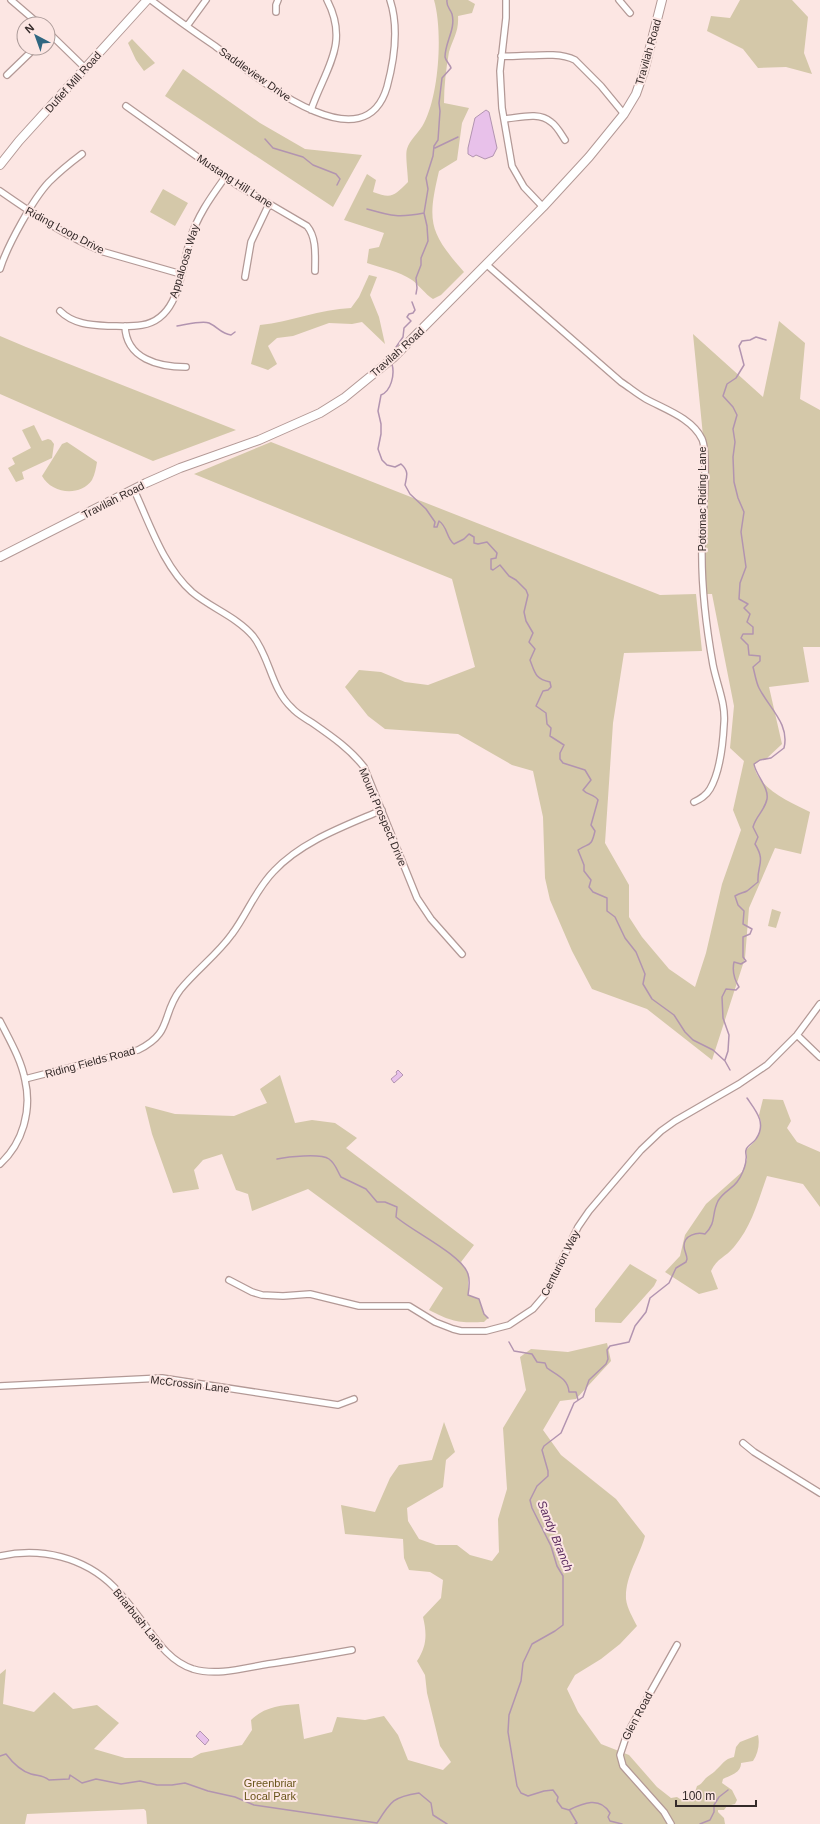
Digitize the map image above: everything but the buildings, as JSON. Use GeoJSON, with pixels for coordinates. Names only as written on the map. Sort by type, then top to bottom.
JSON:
{"type":"FeatureCollection","features":[{"type":"Feature","properties":{"kind":"main road","name":"Dufief Mill Road"},"geometry":{"type":"LineString","coordinates":[[0,165],[19,141],[147,0]]}},
{"type":"Feature","properties":{"kind":"main road","name":"Travilah Road"},"geometry":{"type":"LineString","coordinates":[[0,557],[180,468],[259,440],[320,412],[344,398],[401,350],[543,207],[589,157],[624,114],[636,94],[644,71],[662,0]]}},
{"type":"Feature","properties":{"kind":"street"},"geometry":{"type":"LineString","coordinates":[[11,0],[30,16]]}},
{"type":"Feature","properties":{"kind":"street","name":"Saddleview Drive"},"geometry":{"type":"LineString","coordinates":[[150,0],[273,90],[311,110],[340,119],[359,119],[375,110],[384,98],[388,84],[394,45],[394,17],[390,0]]}},
{"type":"Feature","properties":{"kind":"street"},"geometry":{"type":"LineString","coordinates":[[187,26],[206,0]]}},
{"type":"Feature","properties":{"kind":"street"},"geometry":{"type":"LineString","coordinates":[[276,12],[278,0]]}},
{"type":"Feature","properties":{"kind":"street"},"geometry":{"type":"LineString","coordinates":[[311,110],[317,92],[333,58],[337,37],[334,12],[327,0]]}},
{"type":"Feature","properties":{"kind":"street"},"geometry":{"type":"LineString","coordinates":[[506,0],[506,18],[501,56],[502,108],[512,166],[516,175],[524,186],[543,207]]}},
{"type":"Feature","properties":{"kind":"street"},"geometry":{"type":"LineString","coordinates":[[619,0],[630,13]]}},
{"type":"Feature","properties":{"kind":"street"},"geometry":{"type":"LineString","coordinates":[[56,41],[85,68]]}},
{"type":"Feature","properties":{"kind":"street"},"geometry":{"type":"LineString","coordinates":[[501,56],[515,58],[551,55],[575,60],[602,86],[624,114]]}},
{"type":"Feature","properties":{"kind":"street"},"geometry":{"type":"LineString","coordinates":[[7,75],[27,56]]}},
{"type":"Feature","properties":{"kind":"street","name":"Mustang Hill Lane"},"geometry":{"type":"LineString","coordinates":[[126,106],[237,185],[302,222],[310,230],[314,241],[315,271]]}},
{"type":"Feature","properties":{"kind":"street"},"geometry":{"type":"LineString","coordinates":[[504,119],[535,116],[547,119],[552,122],[565,140]]}},
{"type":"Feature","properties":{"kind":"street"},"geometry":{"type":"LineString","coordinates":[[0,269],[4,256],[29,212],[49,182],[67,165],[82,154]]}},
{"type":"Feature","properties":{"kind":"street","name":"Appaloosa Way"},"geometry":{"type":"LineString","coordinates":[[60,311],[66,317],[76,322],[99,326],[143,325],[154,321],[166,311],[175,297],[190,239],[198,218],[226,176]]}},
{"type":"Feature","properties":{"kind":"street","name":"Riding Loop Drive"},"geometry":{"type":"LineString","coordinates":[[0,192],[29,212],[104,252],[181,274]]}},
{"type":"Feature","properties":{"kind":"street"},"geometry":{"type":"LineString","coordinates":[[245,277],[251,242],[269,204]]}},
{"type":"Feature","properties":{"kind":"street","name":"Potomac Riding Lane"},"geometry":{"type":"LineString","coordinates":[[486,264],[621,382],[644,398],[684,420],[698,432],[702,439],[704,446],[702,546],[703,584],[711,651],[722,698],[724,723],[721,754],[714,782],[705,796],[694,802]]}},
{"type":"Feature","properties":{"kind":"street"},"geometry":{"type":"LineString","coordinates":[[125,326],[126,337],[134,352],[140,356],[170,367],[186,367]]}},
{"type":"Feature","properties":{"kind":"street","name":"Mount Prospect Drive"},"geometry":{"type":"LineString","coordinates":[[134,490],[165,557],[178,577],[209,605],[238,622],[253,637],[283,698],[292,708],[342,743],[355,755],[364,767],[417,898],[431,919],[462,954]]}},
{"type":"Feature","properties":{"kind":"street","name":"Riding Fields Road"},"geometry":{"type":"LineString","coordinates":[[25,1079],[138,1050],[151,1044],[163,1030],[175,998],[186,983],[232,934],[254,898],[273,872],[289,857],[326,834],[382,810]]}},
{"type":"Feature","properties":{"kind":"street","name":"Centurion Way"},"geometry":{"type":"LineString","coordinates":[[229,1280],[252,1292],[268,1296],[310,1294],[359,1306],[409,1306],[439,1324],[461,1331],[486,1331],[509,1325],[533,1309],[546,1295],[578,1227],[589,1211],[641,1150],[661,1131],[676,1120],[753,1076],[767,1065],[797,1035],[820,1004]]}},
{"type":"Feature","properties":{"kind":"street"},"geometry":{"type":"LineString","coordinates":[[0,1021],[19,1061],[25,1079],[28,1099],[22,1130],[15,1146],[0,1164]]}},
{"type":"Feature","properties":{"kind":"street"},"geometry":{"type":"LineString","coordinates":[[797,1035],[820,1057]]}},
{"type":"Feature","properties":{"kind":"street","name":"McCrossin Lane"},"geometry":{"type":"LineString","coordinates":[[0,1386],[162,1378],[338,1405],[354,1399]]}},
{"type":"Feature","properties":{"kind":"street"},"geometry":{"type":"LineString","coordinates":[[743,1443],[754,1452],[820,1493]]}},
{"type":"Feature","properties":{"kind":"street","name":"Briarbush Lane"},"geometry":{"type":"LineString","coordinates":[[0,1556],[23,1552],[45,1553],[62,1557],[85,1566],[101,1576],[115,1588],[165,1651],[184,1665],[196,1670],[208,1672],[229,1671],[352,1650]]}},
{"type":"Feature","properties":{"kind":"street","name":"Glen Road"},"geometry":{"type":"LineString","coordinates":[[671,1824],[664,1812],[623,1766],[620,1755],[622,1744],[627,1734],[678,1645]]}},
{"type":"Feature","properties":{"kind":"green space"},"geometry":{"type":"Polygon","coordinates":[[[434,0],[468,0],[475,4],[472,13],[458,16],[457,31],[449,52],[445,78],[444,103],[469,108],[462,123],[457,160],[439,171],[435,188],[432,215],[434,226],[444,247],[464,272],[441,295],[433,299],[427,295],[415,282],[407,277],[367,263],[369,249],[379,247],[384,233],[344,220],[367,174],[376,180],[373,192],[389,196],[396,193],[408,182],[406,152],[410,142],[422,126],[429,111],[436,80],[439,45],[437,13],[434,0]]]}},
{"type":"Feature","properties":{"kind":"green space"},"geometry":{"type":"Polygon","coordinates":[[[740,0],[792,0],[808,17],[804,53],[812,74],[786,67],[758,68],[743,49],[707,31],[711,16],[730,18],[740,0]]]}},
{"type":"Feature","properties":{"kind":"green space"},"geometry":{"type":"Polygon","coordinates":[[[132,39],[155,63],[144,71],[136,60],[128,43],[132,39]]]}},
{"type":"Feature","properties":{"kind":"green space"},"geometry":{"type":"Polygon","coordinates":[[[183,69],[260,123],[305,149],[362,155],[333,207],[165,96],[183,69]]]}},
{"type":"Feature","properties":{"kind":"green space"},"geometry":{"type":"Polygon","coordinates":[[[163,189],[188,203],[175,226],[150,212],[163,189]]]}},
{"type":"Feature","properties":{"kind":"green space"},"geometry":{"type":"Polygon","coordinates":[[[369,275],[377,277],[370,295],[379,317],[385,344],[362,322],[352,324],[329,323],[293,336],[277,338],[268,346],[277,364],[268,370],[251,364],[260,325],[328,311],[351,308],[359,297],[369,275]]]}},
{"type":"Feature","properties":{"kind":"green space"},"geometry":{"type":"Polygon","coordinates":[[[779,321],[805,343],[800,399],[820,410],[820,647],[803,647],[809,682],[769,687],[782,744],[765,760],[760,760],[754,765],[756,773],[768,788],[776,794],[810,812],[801,854],[775,848],[749,908],[745,958],[712,1060],[647,1009],[592,989],[572,951],[550,900],[545,878],[543,817],[533,771],[512,765],[458,734],[385,729],[368,716],[345,687],[359,670],[381,672],[405,682],[428,685],[475,667],[452,579],[194,474],[271,442],[660,595],[696,594],[702,651],[624,653],[613,723],[605,843],[629,885],[629,917],[642,937],[669,969],[695,987],[706,953],[722,884],[741,830],[733,810],[744,761],[730,748],[734,706],[712,594],[704,594],[704,446],[693,334],[763,397],[779,321]]]}},
{"type":"Feature","properties":{"kind":"green space"},"geometry":{"type":"Polygon","coordinates":[[[0,336],[236,430],[153,461],[0,394],[0,336]]]}},
{"type":"Feature","properties":{"kind":"green space"},"geometry":{"type":"Polygon","coordinates":[[[34,425],[42,441],[48,439],[54,444],[52,458],[22,472],[24,479],[16,482],[8,468],[15,464],[12,458],[31,448],[22,430],[34,425]]]}},
{"type":"Feature","properties":{"kind":"green space"},"geometry":{"type":"Polygon","coordinates":[[[67,442],[97,462],[92,480],[81,489],[74,491],[59,490],[52,487],[42,476],[62,444],[67,442]]]}},
{"type":"Feature","properties":{"kind":"green space"},"geometry":{"type":"Polygon","coordinates":[[[772,909],[781,912],[776,928],[768,926],[772,909]]]}},
{"type":"Feature","properties":{"kind":"green space"},"geometry":{"type":"Polygon","coordinates":[[[280,1075],[295,1123],[312,1120],[335,1123],[357,1138],[346,1148],[474,1245],[461,1262],[468,1274],[468,1295],[479,1299],[484,1314],[488,1318],[484,1322],[456,1321],[429,1310],[443,1288],[308,1189],[252,1211],[248,1194],[236,1190],[222,1154],[203,1160],[194,1170],[199,1189],[173,1193],[152,1134],[145,1106],[175,1114],[234,1116],[267,1103],[260,1089],[280,1075]]]}},
{"type":"Feature","properties":{"kind":"green space"},"geometry":{"type":"Polygon","coordinates":[[[763,1099],[783,1100],[791,1121],[787,1128],[797,1142],[820,1152],[820,1207],[803,1184],[767,1176],[754,1213],[745,1231],[734,1247],[716,1263],[711,1271],[718,1289],[699,1294],[665,1272],[680,1256],[685,1235],[706,1204],[742,1172],[747,1159],[746,1150],[756,1140],[759,1133],[761,1122],[759,1115],[763,1099]]]}},
{"type":"Feature","properties":{"kind":"green space"},"geometry":{"type":"Polygon","coordinates":[[[630,1264],[657,1280],[654,1286],[621,1323],[595,1322],[595,1309],[630,1264]]]}},
{"type":"Feature","properties":{"kind":"green space","name":"Greenbriar Local Park"},"geometry":{"type":"Polygon","coordinates":[[[607,1343],[611,1361],[576,1399],[560,1401],[543,1430],[561,1455],[616,1499],[645,1536],[630,1575],[626,1591],[626,1599],[630,1613],[637,1626],[620,1644],[601,1659],[575,1675],[567,1689],[578,1712],[601,1744],[629,1755],[657,1787],[671,1798],[677,1797],[683,1801],[687,1794],[695,1792],[697,1786],[724,1762],[734,1757],[736,1747],[740,1742],[758,1735],[758,1749],[753,1761],[741,1763],[741,1766],[737,1771],[723,1779],[722,1783],[732,1790],[737,1800],[735,1804],[727,1806],[724,1810],[718,1810],[724,1818],[725,1824],[147,1824],[146,1811],[144,1809],[27,1814],[25,1824],[0,1824],[0,1674],[6,1669],[3,1704],[34,1712],[54,1692],[73,1709],[97,1705],[119,1723],[94,1749],[125,1758],[192,1758],[201,1753],[242,1745],[252,1730],[251,1720],[261,1712],[267,1709],[286,1705],[299,1704],[304,1739],[332,1732],[337,1717],[365,1720],[384,1716],[398,1735],[408,1760],[443,1770],[451,1762],[440,1746],[427,1693],[425,1675],[417,1661],[423,1650],[425,1640],[423,1617],[441,1598],[443,1580],[430,1572],[409,1570],[404,1558],[403,1539],[345,1534],[341,1505],[375,1512],[390,1478],[399,1465],[432,1460],[444,1422],[455,1452],[446,1460],[443,1487],[407,1508],[408,1521],[419,1539],[436,1545],[457,1545],[470,1555],[492,1561],[499,1552],[498,1519],[507,1489],[503,1428],[526,1390],[520,1357],[531,1349],[568,1352],[607,1343]]]}},
{"type":"Feature","properties":{"kind":"shaded area"},"geometry":{"type":"Polygon","coordinates":[[[486,110],[489,112],[497,148],[493,156],[485,159],[476,155],[473,157],[468,154],[468,148],[475,118],[486,110]]]}},
{"type":"Feature","properties":{"kind":"shaded area"},"geometry":{"type":"Polygon","coordinates":[[[398,1070],[403,1075],[394,1083],[391,1079],[397,1074],[396,1072],[398,1070]]]}},
{"type":"Feature","properties":{"kind":"shaded area"},"geometry":{"type":"Polygon","coordinates":[[[200,1731],[209,1740],[205,1745],[196,1736],[200,1731]]]}},
{"type":"Feature","properties":{"kind":"waterway","name":"Sandy Branch"},"geometry":{"type":"LineString","coordinates":[[416,294],[416,278],[421,265],[421,258],[428,241],[424,213],[428,189],[426,178],[433,156],[434,146],[438,140],[440,111],[439,103],[442,78],[451,68],[445,57],[445,51],[453,25],[452,14],[447,4],[447,0]]}},
{"type":"Feature","properties":{"kind":"waterway"},"geometry":{"type":"LineString","coordinates":[[435,148],[458,137]]}},
{"type":"Feature","properties":{"kind":"waterway"},"geometry":{"type":"LineString","coordinates":[[265,139],[273,148],[303,157],[313,165],[336,174],[340,179],[337,185]]}},
{"type":"Feature","properties":{"kind":"waterway"},"geometry":{"type":"LineString","coordinates":[[367,209],[395,216],[424,213]]}},
{"type":"Feature","properties":{"kind":"waterway","name":"Sandy Branch"},"geometry":{"type":"LineString","coordinates":[[392,353],[403,337],[404,328],[411,321],[407,317],[415,310],[412,302]]}},
{"type":"Feature","properties":{"kind":"waterway"},"geometry":{"type":"LineString","coordinates":[[177,326],[206,322],[222,332],[231,335],[235,332]]}},
{"type":"Feature","properties":{"kind":"waterway"},"geometry":{"type":"LineString","coordinates":[[725,1060],[728,1051],[729,1035],[723,1018],[722,997],[726,989],[736,990],[739,987],[734,975],[734,962],[741,964],[746,961],[743,957],[743,937],[750,934],[752,929],[743,924],[744,911],[738,905],[735,896],[747,891],[758,882],[761,859],[755,844],[758,837],[753,827],[767,799],[766,790],[754,764],[760,760],[771,758],[784,748],[785,739],[784,731],[778,716],[763,695],[757,683],[753,667],[760,661],[760,656],[749,655],[748,645],[741,638],[743,634],[753,634],[753,627],[747,622],[750,614],[744,608],[748,604],[739,599],[740,583],[746,567],[741,532],[744,512],[738,498],[734,482],[733,457],[735,442],[733,429],[737,415],[733,407],[723,396],[727,384],[736,378],[744,365],[739,346],[742,341],[750,340],[756,337],[766,340]]}},
{"type":"Feature","properties":{"kind":"waterway","name":"Sandy Branch"},"geometry":{"type":"LineString","coordinates":[[392,364],[393,373],[390,386],[381,395],[378,411],[381,424],[378,449],[382,460],[387,465],[395,467],[401,464],[404,467],[407,474],[405,485],[410,494],[426,509],[435,522],[434,527],[437,527],[439,521],[442,523],[451,542],[454,544],[464,539],[469,534],[474,537],[474,543],[478,544],[487,542],[497,553],[496,558],[491,559],[491,569],[493,570],[500,565],[509,576],[516,580],[526,590],[528,595],[524,612],[526,621],[533,633],[529,642],[535,649],[530,660],[536,675],[541,679],[550,682],[551,687],[548,690],[543,691],[536,706],[546,713],[547,724],[551,728],[550,736],[564,745],[560,753],[560,759],[563,763],[585,770],[591,780],[583,790],[598,800],[591,825],[595,831],[592,840],[590,844],[578,850],[584,865],[584,871],[591,880],[589,887],[593,892],[607,898],[607,911],[615,917],[625,938],[636,952],[645,974],[643,984],[652,999],[674,1015],[685,1032],[693,1040],[713,1050],[725,1061],[730,1070]]}},
{"type":"Feature","properties":{"kind":"waterway","name":"Sandy Branch"},"geometry":{"type":"LineString","coordinates":[[622,1824],[610,1821],[608,1817],[610,1813],[601,1804],[591,1802],[585,1803],[569,1810],[562,1808],[557,1801],[558,1797],[553,1790],[528,1796],[521,1793],[517,1786],[508,1732],[509,1715],[521,1681],[523,1663],[532,1644],[563,1625],[563,1576],[557,1566],[551,1546],[532,1508],[530,1500],[537,1486],[548,1476],[542,1450],[544,1446],[561,1433],[574,1403],[583,1397],[589,1380],[606,1364],[608,1359],[607,1350],[610,1346],[629,1342],[635,1326],[646,1312],[650,1298],[669,1283],[676,1268],[686,1262],[687,1257],[684,1249],[686,1239],[698,1233],[705,1234],[709,1230],[713,1222],[718,1201],[735,1185],[740,1177],[745,1165],[747,1148],[756,1139],[760,1128],[757,1112],[747,1098]]}},
{"type":"Feature","properties":{"kind":"waterway"},"geometry":{"type":"LineString","coordinates":[[277,1159],[303,1156],[325,1157],[333,1163],[341,1177],[366,1189],[377,1202],[385,1202],[397,1207],[396,1217],[447,1251],[464,1267],[469,1276],[468,1295],[479,1299],[484,1314],[488,1318]]}},
{"type":"Feature","properties":{"kind":"waterway"},"geometry":{"type":"LineString","coordinates":[[509,1342],[514,1351],[532,1354],[537,1362],[545,1363],[547,1368],[558,1375],[567,1384],[569,1392],[576,1392],[578,1400]]}},
{"type":"Feature","properties":{"kind":"waterway"},"geometry":{"type":"LineString","coordinates":[[0,1756],[6,1754],[24,1771],[43,1776],[49,1780],[69,1779],[70,1775],[82,1783],[96,1779],[121,1784],[140,1781],[157,1785],[185,1783],[208,1791],[235,1797],[254,1805],[377,1823],[390,1805],[398,1798],[419,1793],[431,1803],[433,1815],[447,1824]]}},
{"type":"Feature","properties":{"kind":"waterway"},"geometry":{"type":"LineString","coordinates":[[700,1824],[710,1820],[714,1812],[714,1805],[719,1797],[728,1790]]}},
{"type":"Feature","properties":{"kind":"waterway"},"geometry":{"type":"LineString","coordinates":[[570,1811],[577,1823],[575,1824]]}}]}
